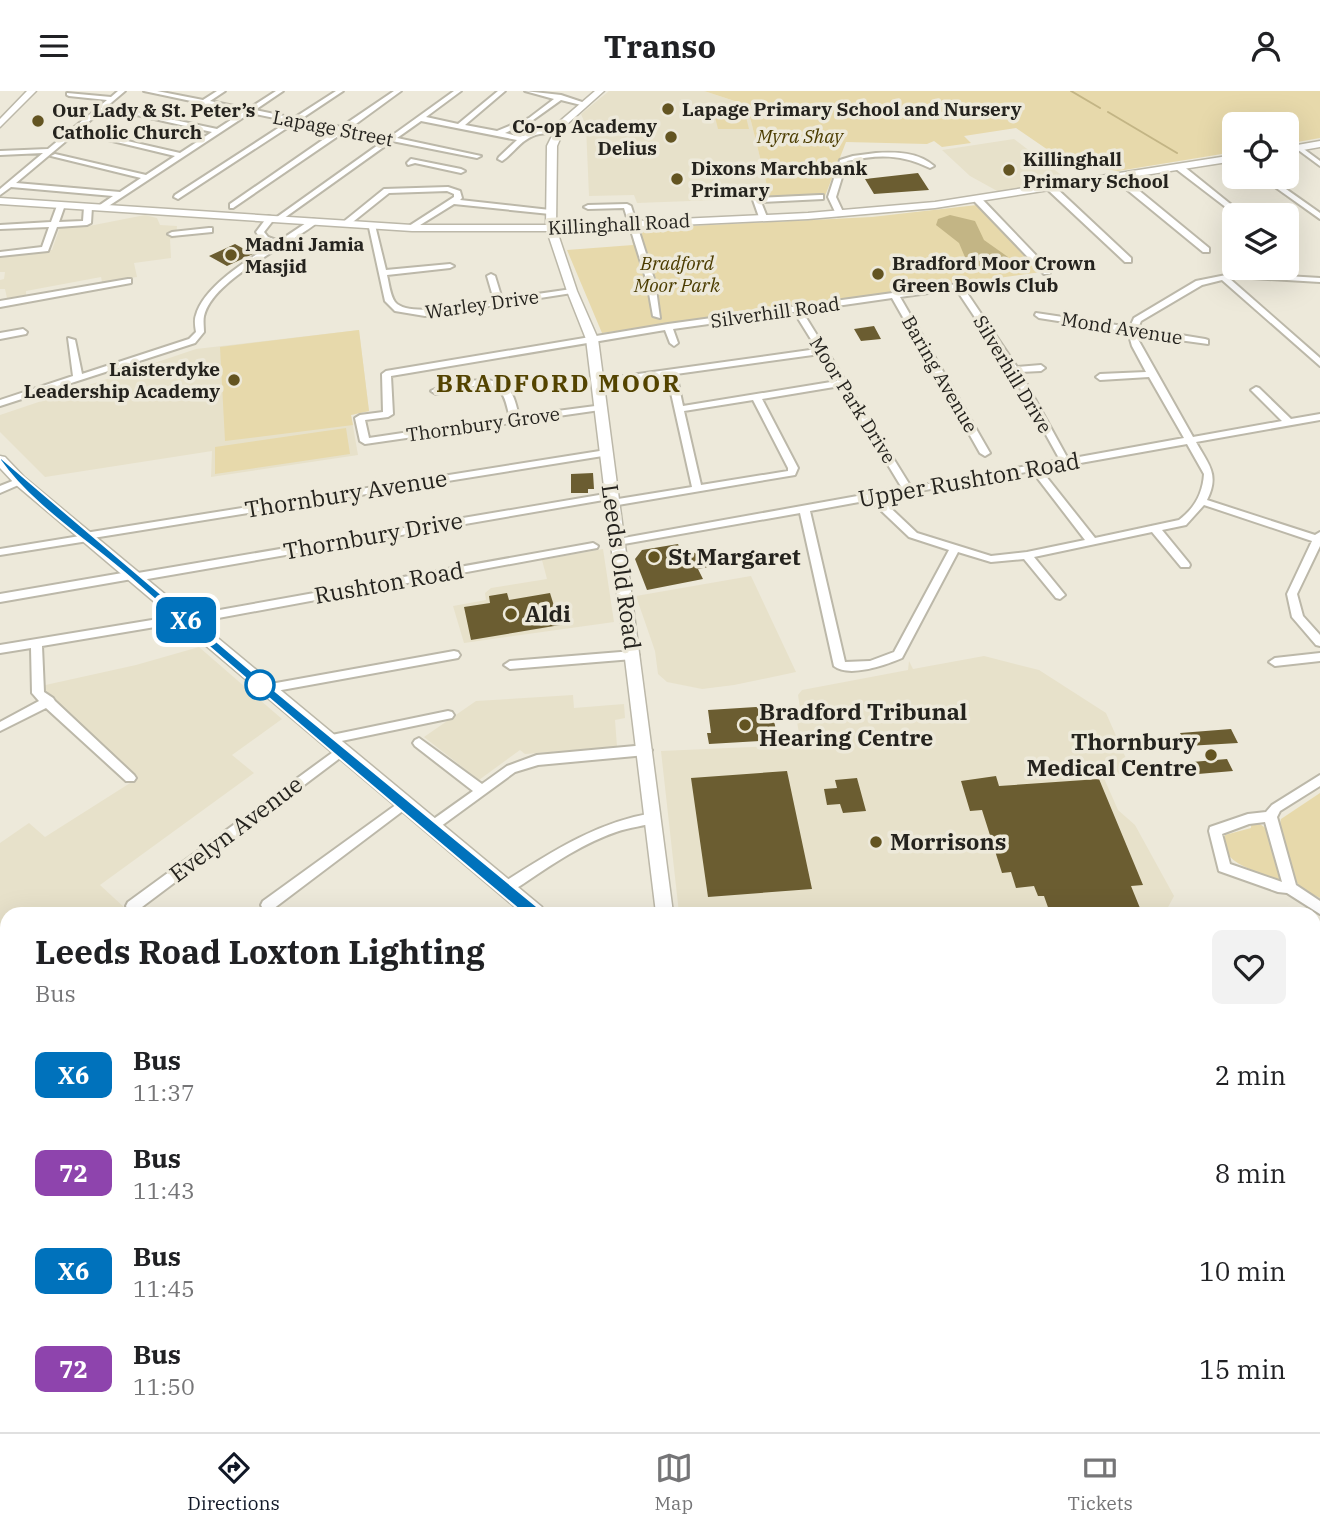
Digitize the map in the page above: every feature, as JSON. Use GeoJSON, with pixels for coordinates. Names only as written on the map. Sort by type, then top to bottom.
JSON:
{"type":"FeatureCollection","features":[{"type":"Feature","properties":{"kind":"highway"},"geometry":{"type":"LineString","coordinates":[[1299,148],[1320,144]]}},
{"type":"Feature","properties":{"kind":"highway","name":"Killinghall Road"},"geometry":{"type":"LineString","coordinates":[[0,201],[101,207],[140,213],[217,214],[371,225],[551,228],[840,213],[978,200],[1222,160]]}},
{"type":"Feature","properties":{"kind":"highway"},"geometry":{"type":"LineString","coordinates":[[0,460],[20,481],[265,689],[528,907]]}},
{"type":"Feature","properties":{"kind":"main road"},"geometry":{"type":"LineString","coordinates":[[0,124],[4,114],[32,91]]}},
{"type":"Feature","properties":{"kind":"main road"},"geometry":{"type":"LineString","coordinates":[[557,131],[600,91]]}},
{"type":"Feature","properties":{"kind":"main road","name":"Leeds Old Road"},"geometry":{"type":"LineString","coordinates":[[557,131],[552,146],[551,228],[572,291],[592,339],[664,907]]}},
{"type":"Feature","properties":{"kind":"street"},"geometry":{"type":"LineString","coordinates":[[0,193],[53,154],[122,91]]}},
{"type":"Feature","properties":{"kind":"street","name":"Lapage Street"},"geometry":{"type":"LineString","coordinates":[[147,91],[164,92],[249,111],[393,137],[477,156]]}},
{"type":"Feature","properties":{"kind":"street"},"geometry":{"type":"LineString","coordinates":[[204,102],[222,91]]}},
{"type":"Feature","properties":{"kind":"street"},"geometry":{"type":"LineString","coordinates":[[101,207],[280,91]]}},
{"type":"Feature","properties":{"kind":"street"},"geometry":{"type":"LineString","coordinates":[[178,197],[340,91]]}},
{"type":"Feature","properties":{"kind":"street"},"geometry":{"type":"LineString","coordinates":[[233,206],[398,91]]}},
{"type":"Feature","properties":{"kind":"street"},"geometry":{"type":"LineString","coordinates":[[281,244],[265,239],[260,232],[275,218],[458,91]]}},
{"type":"Feature","properties":{"kind":"street"},"geometry":{"type":"LineString","coordinates":[[459,126],[502,91]]}},
{"type":"Feature","properties":{"kind":"street"},"geometry":{"type":"LineString","coordinates":[[528,91],[585,104]]}},
{"type":"Feature","properties":{"kind":"street"},"geometry":{"type":"LineString","coordinates":[[69,94],[113,99]]}},
{"type":"Feature","properties":{"kind":"street"},"geometry":{"type":"LineString","coordinates":[[497,134],[531,120],[561,97]]}},
{"type":"Feature","properties":{"kind":"street"},"geometry":{"type":"LineString","coordinates":[[113,109],[218,131]]}},
{"type":"Feature","properties":{"kind":"street"},"geometry":{"type":"LineString","coordinates":[[419,118],[520,138]]}},
{"type":"Feature","properties":{"kind":"street"},"geometry":{"type":"LineString","coordinates":[[502,159],[520,138],[536,131],[557,131]]}},
{"type":"Feature","properties":{"kind":"street"},"geometry":{"type":"LineString","coordinates":[[81,132],[181,155]]}},
{"type":"Feature","properties":{"kind":"street"},"geometry":{"type":"LineString","coordinates":[[1299,148],[1320,163]]}},
{"type":"Feature","properties":{"kind":"street"},"geometry":{"type":"LineString","coordinates":[[439,166],[457,152]]}},
{"type":"Feature","properties":{"kind":"street"},"geometry":{"type":"LineString","coordinates":[[0,153],[53,154],[147,177]]}},
{"type":"Feature","properties":{"kind":"street"},"geometry":{"type":"LineString","coordinates":[[840,213],[832,197],[844,160],[885,154],[925,160],[930,166]]}},
{"type":"Feature","properties":{"kind":"street"},"geometry":{"type":"LineString","coordinates":[[411,163],[414,161],[461,171]]}},
{"type":"Feature","properties":{"kind":"street"},"geometry":{"type":"LineString","coordinates":[[1179,167],[1225,203]]}},
{"type":"Feature","properties":{"kind":"street"},"geometry":{"type":"LineString","coordinates":[[1118,177],[1206,250]]}},
{"type":"Feature","properties":{"kind":"street"},"geometry":{"type":"LineString","coordinates":[[12,183],[120,194]]}},
{"type":"Feature","properties":{"kind":"street"},"geometry":{"type":"LineString","coordinates":[[1051,188],[1128,260]]}},
{"type":"Feature","properties":{"kind":"street"},"geometry":{"type":"LineString","coordinates":[[1282,189],[1320,217]]}},
{"type":"Feature","properties":{"kind":"street"},"geometry":{"type":"LineString","coordinates":[[346,223],[387,191],[454,190],[458,198],[418,225]]}},
{"type":"Feature","properties":{"kind":"street"},"geometry":{"type":"LineString","coordinates":[[763,217],[757,200],[820,197]]}},
{"type":"Feature","properties":{"kind":"street"},"geometry":{"type":"LineString","coordinates":[[978,200],[1047,272]]}},
{"type":"Feature","properties":{"kind":"street"},"geometry":{"type":"LineString","coordinates":[[451,201],[550,212]]}},
{"type":"Feature","properties":{"kind":"street"},"geometry":{"type":"LineString","coordinates":[[0,254],[45,249],[61,205]]}},
{"type":"Feature","properties":{"kind":"street"},"geometry":{"type":"LineString","coordinates":[[588,207],[627,206],[651,282],[657,316]]}},
{"type":"Feature","properties":{"kind":"street"},"geometry":{"type":"LineString","coordinates":[[0,227],[87,223],[88,207]]}},
{"type":"Feature","properties":{"kind":"street"},"geometry":{"type":"LineString","coordinates":[[172,234],[209,233],[217,214]]}},
{"type":"Feature","properties":{"kind":"street"},"geometry":{"type":"LineString","coordinates":[[0,403],[192,341],[200,332],[200,313],[218,289],[242,268],[315,221]]}},
{"type":"Feature","properties":{"kind":"street","name":"Warley Drive"},"geometry":{"type":"LineString","coordinates":[[371,225],[389,301],[407,311],[425,313],[572,291]]}},
{"type":"Feature","properties":{"kind":"street"},"geometry":{"type":"LineString","coordinates":[[383,274],[450,266]]}},
{"type":"Feature","properties":{"kind":"street"},"geometry":{"type":"LineString","coordinates":[[491,276],[499,302]]}},
{"type":"Feature","properties":{"kind":"street"},"geometry":{"type":"LineString","coordinates":[[873,497],[913,535],[991,559],[1027,555],[1182,523],[1201,501],[1210,480],[1209,474],[1131,334],[1137,320],[1148,311],[1199,283],[1222,277]]}},
{"type":"Feature","properties":{"kind":"street"},"geometry":{"type":"LineString","coordinates":[[1299,279],[1320,280]]}},
{"type":"Feature","properties":{"kind":"street"},"geometry":{"type":"LineString","coordinates":[[1226,280],[1320,363]]}},
{"type":"Feature","properties":{"kind":"street"},"geometry":{"type":"LineString","coordinates":[[0,303],[128,281]]}},
{"type":"Feature","properties":{"kind":"street","name":"Silverhill Road"},"geometry":{"type":"LineString","coordinates":[[592,339],[958,286]]}},
{"type":"Feature","properties":{"kind":"street","name":"Silverhill Drive"},"geometry":{"type":"LineString","coordinates":[[958,286],[1014,370],[1066,463]]}},
{"type":"Feature","properties":{"kind":"street","name":"Baring Avenue"},"geometry":{"type":"LineString","coordinates":[[895,295],[985,453]]}},
{"type":"Feature","properties":{"kind":"street","name":"Moor Park Drive"},"geometry":{"type":"LineString","coordinates":[[797,309],[909,491]]}},
{"type":"Feature","properties":{"kind":"street","name":"Mond Avenue"},"geometry":{"type":"LineString","coordinates":[[1039,315],[1205,342]]}},
{"type":"Feature","properties":{"kind":"street"},"geometry":{"type":"LineString","coordinates":[[668,327],[674,343]]}},
{"type":"Feature","properties":{"kind":"street"},"geometry":{"type":"LineString","coordinates":[[0,336],[23,333]]}},
{"type":"Feature","properties":{"kind":"street"},"geometry":{"type":"LineString","coordinates":[[386,374],[592,339]]}},
{"type":"Feature","properties":{"kind":"street"},"geometry":{"type":"LineString","coordinates":[[71,340],[78,377]]}},
{"type":"Feature","properties":{"kind":"street"},"geometry":{"type":"LineString","coordinates":[[598,382],[821,351]]}},
{"type":"Feature","properties":{"kind":"street"},"geometry":{"type":"LineString","coordinates":[[1014,370],[1041,368]]}},
{"type":"Feature","properties":{"kind":"street"},"geometry":{"type":"LineString","coordinates":[[671,372],[698,489]]}},
{"type":"Feature","properties":{"kind":"street","name":"Thornbury Grove"},"geometry":{"type":"LineString","coordinates":[[386,374],[388,414],[360,418],[365,441],[600,407]]}},
{"type":"Feature","properties":{"kind":"street"},"geometry":{"type":"LineString","coordinates":[[1100,377],[1152,374]]}},
{"type":"Feature","properties":{"kind":"street"},"geometry":{"type":"LineString","coordinates":[[436,390],[482,382],[500,386],[505,390],[515,419]]}},
{"type":"Feature","properties":{"kind":"street"},"geometry":{"type":"LineString","coordinates":[[679,409],[842,383]]}},
{"type":"Feature","properties":{"kind":"street"},"geometry":{"type":"LineString","coordinates":[[1256,390],[1288,422]]}},
{"type":"Feature","properties":{"kind":"street"},"geometry":{"type":"LineString","coordinates":[[611,500],[792,473],[793,468],[757,398]]}},
{"type":"Feature","properties":{"kind":"street","name":"Upper Rushton Road"},"geometry":{"type":"LineString","coordinates":[[618,542],[1320,417]]}},
{"type":"Feature","properties":{"kind":"street","name":"Thornbury Avenue"},"geometry":{"type":"LineString","coordinates":[[0,552],[606,453]]}},
{"type":"Feature","properties":{"kind":"street"},"geometry":{"type":"LineString","coordinates":[[1035,468],[1092,541]]}},
{"type":"Feature","properties":{"kind":"street"},"geometry":{"type":"LineString","coordinates":[[0,490],[20,481]]}},
{"type":"Feature","properties":{"kind":"street","name":"Thornbury Drive"},"geometry":{"type":"LineString","coordinates":[[0,598],[611,500]]}},
{"type":"Feature","properties":{"kind":"street"},"geometry":{"type":"LineString","coordinates":[[1201,501],[1319,538],[1292,594],[1298,617],[1320,642]]}},
{"type":"Feature","properties":{"kind":"street"},"geometry":{"type":"LineString","coordinates":[[804,509],[841,666],[849,668],[889,660],[898,655],[955,549]]}},
{"type":"Feature","properties":{"kind":"street"},"geometry":{"type":"LineString","coordinates":[[1155,529],[1185,565]]}},
{"type":"Feature","properties":{"kind":"street","name":"Rushton Road"},"geometry":{"type":"LineString","coordinates":[[0,649],[593,546]]}},
{"type":"Feature","properties":{"kind":"street"},"geometry":{"type":"LineString","coordinates":[[1027,555],[1060,595]]}},
{"type":"Feature","properties":{"kind":"street"},"geometry":{"type":"LineString","coordinates":[[36,642],[38,693],[130,778]]}},
{"type":"Feature","properties":{"kind":"street"},"geometry":{"type":"LineString","coordinates":[[265,689],[454,655]]}},
{"type":"Feature","properties":{"kind":"street"},"geometry":{"type":"LineString","coordinates":[[510,665],[633,655]]}},
{"type":"Feature","properties":{"kind":"street"},"geometry":{"type":"LineString","coordinates":[[1275,662],[1320,657]]}},
{"type":"Feature","properties":{"kind":"street"},"geometry":{"type":"LineString","coordinates":[[0,727],[48,701]]}},
{"type":"Feature","properties":{"kind":"street"},"geometry":{"type":"LineString","coordinates":[[333,746],[448,715]]}},
{"type":"Feature","properties":{"kind":"street"},"geometry":{"type":"LineString","coordinates":[[419,743],[482,791]]}},
{"type":"Feature","properties":{"kind":"street","name":"Evelyn Avenue"},"geometry":{"type":"LineString","coordinates":[[133,906],[333,746]]}},
{"type":"Feature","properties":{"kind":"street"},"geometry":{"type":"LineString","coordinates":[[433,827],[511,769],[528,762],[646,750]]}},
{"type":"Feature","properties":{"kind":"street"},"geometry":{"type":"LineString","coordinates":[[1318,907],[1290,888],[1278,887],[1224,867],[1215,831],[1248,819],[1270,816],[1276,808],[1320,781]]}},
{"type":"Feature","properties":{"kind":"street"},"geometry":{"type":"LineString","coordinates":[[268,905],[404,804]]}},
{"type":"Feature","properties":{"kind":"street"},"geometry":{"type":"LineString","coordinates":[[1270,816],[1290,888]]}},
{"type":"Feature","properties":{"kind":"street"},"geometry":{"type":"LineString","coordinates":[[506,888],[572,846],[620,823],[654,818]]}},
{"type":"Feature","properties":{"kind":"shaded area"},"geometry":{"type":"Polygon","coordinates":[[[609,91],[704,91],[747,105],[770,198],[637,203],[634,195],[589,196],[586,126],[581,114],[609,91]]]}},
{"type":"Feature","properties":{"kind":"shaded area","name":"Killinghall Primary School"},"geometry":{"type":"Polygon","coordinates":[[[1014,139],[1068,180],[999,192],[970,176],[942,150],[1014,139]]]}},
{"type":"Feature","properties":{"kind":"shaded area"},"geometry":{"type":"Polygon","coordinates":[[[145,215],[157,218],[160,225],[177,226],[176,238],[170,239],[171,258],[134,263],[137,277],[102,282],[101,277],[26,291],[26,295],[7,298],[5,289],[0,289],[0,280],[4,279],[5,272],[0,272],[0,256],[52,250],[60,227],[89,226],[145,215]]]}},
{"type":"Feature","properties":{"kind":"shaded area"},"geometry":{"type":"Polygon","coordinates":[[[950,215],[975,221],[984,240],[1008,257],[1008,267],[986,271],[967,262],[959,243],[936,225],[938,219],[950,215]]]}},
{"type":"Feature","properties":{"kind":"shaded area","name":"Laisterdyke Leadership Academy"},"geometry":{"type":"Polygon","coordinates":[[[359,330],[369,411],[351,415],[358,455],[211,477],[212,451],[45,477],[0,432],[0,415],[196,349],[359,330]]]}},
{"type":"Feature","properties":{"kind":"shaded area"},"geometry":{"type":"Polygon","coordinates":[[[603,549],[614,622],[464,643],[453,606],[486,600],[485,593],[491,588],[547,579],[542,560],[603,549]]]}},
{"type":"Feature","properties":{"kind":"shaded area"},"geometry":{"type":"Polygon","coordinates":[[[751,576],[796,672],[702,689],[667,682],[658,674],[655,651],[636,596],[751,576]]]}},
{"type":"Feature","properties":{"kind":"shaded area"},"geometry":{"type":"Polygon","coordinates":[[[199,647],[282,719],[232,755],[254,773],[100,885],[124,907],[0,907],[0,843],[29,823],[45,837],[138,778],[41,686],[136,665],[199,647]]]}},
{"type":"Feature","properties":{"kind":"shaded area"},"geometry":{"type":"Polygon","coordinates":[[[984,656],[1039,670],[1106,713],[1132,772],[1103,776],[1118,810],[1135,825],[1174,896],[1168,907],[678,907],[661,751],[801,745],[796,716],[800,708],[798,695],[802,690],[908,670],[909,661],[913,669],[984,656]]]}},
{"type":"Feature","properties":{"kind":"shaded area"},"geometry":{"type":"Polygon","coordinates":[[[573,695],[574,708],[624,704],[625,718],[615,720],[617,747],[525,754],[520,750],[479,780],[424,737],[476,701],[573,695]]]}},
{"type":"Feature","properties":{"kind":"green space","name":"Myra Shay"},"geometry":{"type":"Polygon","coordinates":[[[704,91],[1320,91],[1320,138],[1299,142],[1299,112],[1222,112],[1222,154],[1118,171],[1067,163],[1016,128],[964,136],[971,143],[942,147],[934,141],[927,144],[846,142],[825,196],[770,198],[747,105],[704,91]]]}},
{"type":"Feature","properties":{"kind":"green space"},"geometry":{"type":"Polygon","coordinates":[[[712,105],[743,105],[749,129],[718,129],[712,105]]]}},
{"type":"Feature","properties":{"kind":"green space","name":"Bradford Moor Park"},"geometry":{"type":"Polygon","coordinates":[[[977,205],[1041,272],[602,333],[567,250],[633,245],[630,229],[872,217],[977,205]]]}},
{"type":"Feature","properties":{"kind":"green space"},"geometry":{"type":"Polygon","coordinates":[[[359,330],[369,411],[351,415],[353,425],[225,441],[220,347],[359,330]]]}},
{"type":"Feature","properties":{"kind":"green space"},"geometry":{"type":"Polygon","coordinates":[[[346,428],[350,454],[215,474],[215,447],[346,428]]]}},
{"type":"Feature","properties":{"kind":"green space"},"geometry":{"type":"Polygon","coordinates":[[[1320,793],[1320,898],[1302,888],[1292,876],[1282,852],[1280,827],[1281,819],[1320,793]]]}},
{"type":"Feature","properties":{"kind":"green space"},"geometry":{"type":"Polygon","coordinates":[[[1257,822],[1267,829],[1281,878],[1278,882],[1239,864],[1226,850],[1225,835],[1251,828],[1251,823],[1257,822]]]}},
{"type":"Feature","properties":{"kind":"building"},"geometry":{"type":"Polygon","coordinates":[[[918,173],[929,190],[874,194],[865,179],[918,173]]]}},
{"type":"Feature","properties":{"kind":"building","name":"Madni Jamia Masjid"},"geometry":{"type":"Polygon","coordinates":[[[235,244],[253,254],[227,266],[209,256],[235,244]]]}},
{"type":"Feature","properties":{"kind":"building"},"geometry":{"type":"Polygon","coordinates":[[[874,326],[881,339],[861,341],[854,329],[874,326]]]}},
{"type":"Feature","properties":{"kind":"building"},"geometry":{"type":"Polygon","coordinates":[[[593,473],[594,489],[588,489],[588,493],[571,493],[571,474],[593,473]]]}},
{"type":"Feature","properties":{"kind":"building"},"geometry":{"type":"Polygon","coordinates":[[[678,544],[683,555],[708,550],[715,566],[698,569],[703,579],[647,590],[635,559],[642,550],[678,544]]]}},
{"type":"Feature","properties":{"kind":"building","name":"Aldi"},"geometry":{"type":"Polygon","coordinates":[[[507,593],[509,600],[550,593],[560,625],[471,640],[464,607],[490,603],[489,596],[507,593]]]}},
{"type":"Feature","properties":{"kind":"building"},"geometry":{"type":"Polygon","coordinates":[[[771,706],[778,740],[709,744],[707,733],[711,733],[708,710],[771,706]]]}},
{"type":"Feature","properties":{"kind":"building"},"geometry":{"type":"Polygon","coordinates":[[[1231,729],[1238,743],[1187,746],[1180,733],[1231,729]]]}},
{"type":"Feature","properties":{"kind":"building"},"geometry":{"type":"Polygon","coordinates":[[[1227,759],[1233,771],[1198,774],[1192,762],[1227,759]]]}},
{"type":"Feature","properties":{"kind":"building"},"geometry":{"type":"Polygon","coordinates":[[[787,771],[812,889],[708,897],[691,778],[787,771]]]}},
{"type":"Feature","properties":{"kind":"building","name":"Morrisons"},"geometry":{"type":"Polygon","coordinates":[[[996,776],[999,786],[1099,779],[1143,885],[1131,886],[1140,907],[1048,907],[1044,896],[1038,896],[1034,886],[1016,888],[1011,872],[1002,873],[982,810],[970,811],[961,781],[996,776]]]}},
{"type":"Feature","properties":{"kind":"building","name":"Morrisons"},"geometry":{"type":"Polygon","coordinates":[[[857,778],[866,811],[843,813],[840,804],[827,805],[824,789],[837,788],[835,780],[857,778]]]}},
{"type":"Feature","properties":{"kind":"waterway"},"geometry":{"type":"LineString","coordinates":[[1071,91],[1100,108]]}},
{"type":"Feature","properties":{"kind":"waterway"},"geometry":{"type":"LineString","coordinates":[[1108,112],[1177,153]]}},
{"type":"Feature","properties":{"kind":"bus line","name":"X6"},"geometry":{"type":"LineString","coordinates":[[0,460],[20,481],[206,636],[265,689],[528,907]]}},
{"type":"Feature","properties":{"kind":"place","name":"Lapage Primary School and Nursery"},"geometry":{"type":"Point","coordinates":[668,109]}},
{"type":"Feature","properties":{"kind":"place","name":"Our Lady & St. Peter’s Catholic Church"},"geometry":{"type":"Point","coordinates":[38,121]}},
{"type":"Feature","properties":{"kind":"place","name":"Co-op Academy Delius"},"geometry":{"type":"Point","coordinates":[671,137]}},
{"type":"Feature","properties":{"kind":"place","name":"Killinghall Primary School"},"geometry":{"type":"Point","coordinates":[1009,170]}},
{"type":"Feature","properties":{"kind":"place","name":"Dixons Marchbank Primary"},"geometry":{"type":"Point","coordinates":[677,179]}},
{"type":"Feature","properties":{"kind":"place","name":"Madni Jamia Masjid"},"geometry":{"type":"Point","coordinates":[231,255]}},
{"type":"Feature","properties":{"kind":"place","name":"Bradford Moor Crown Green Bowls Club"},"geometry":{"type":"Point","coordinates":[878,274]}},
{"type":"Feature","properties":{"kind":"place","name":"Laisterdyke Leadership Academy"},"geometry":{"type":"Point","coordinates":[234,380]}},
{"type":"Feature","properties":{"kind":"place","name":"St Margaret"},"geometry":{"type":"Point","coordinates":[654,557]}},
{"type":"Feature","properties":{"kind":"place","name":"Aldi"},"geometry":{"type":"Point","coordinates":[511,614]}},
{"type":"Feature","properties":{"kind":"place","name":"Bradford Tribunal Hearing Centre"},"geometry":{"type":"Point","coordinates":[745,725]}},
{"type":"Feature","properties":{"kind":"place","name":"Thornbury Medical Centre"},"geometry":{"type":"Point","coordinates":[1211,755]}},
{"type":"Feature","properties":{"kind":"place","name":"Morrisons"},"geometry":{"type":"Point","coordinates":[876,842]}},
{"type":"Feature","properties":{"kind":"district","name":"BRADFORD MOOR"},"geometry":{"type":"Point","coordinates":[559,384]}}]}
